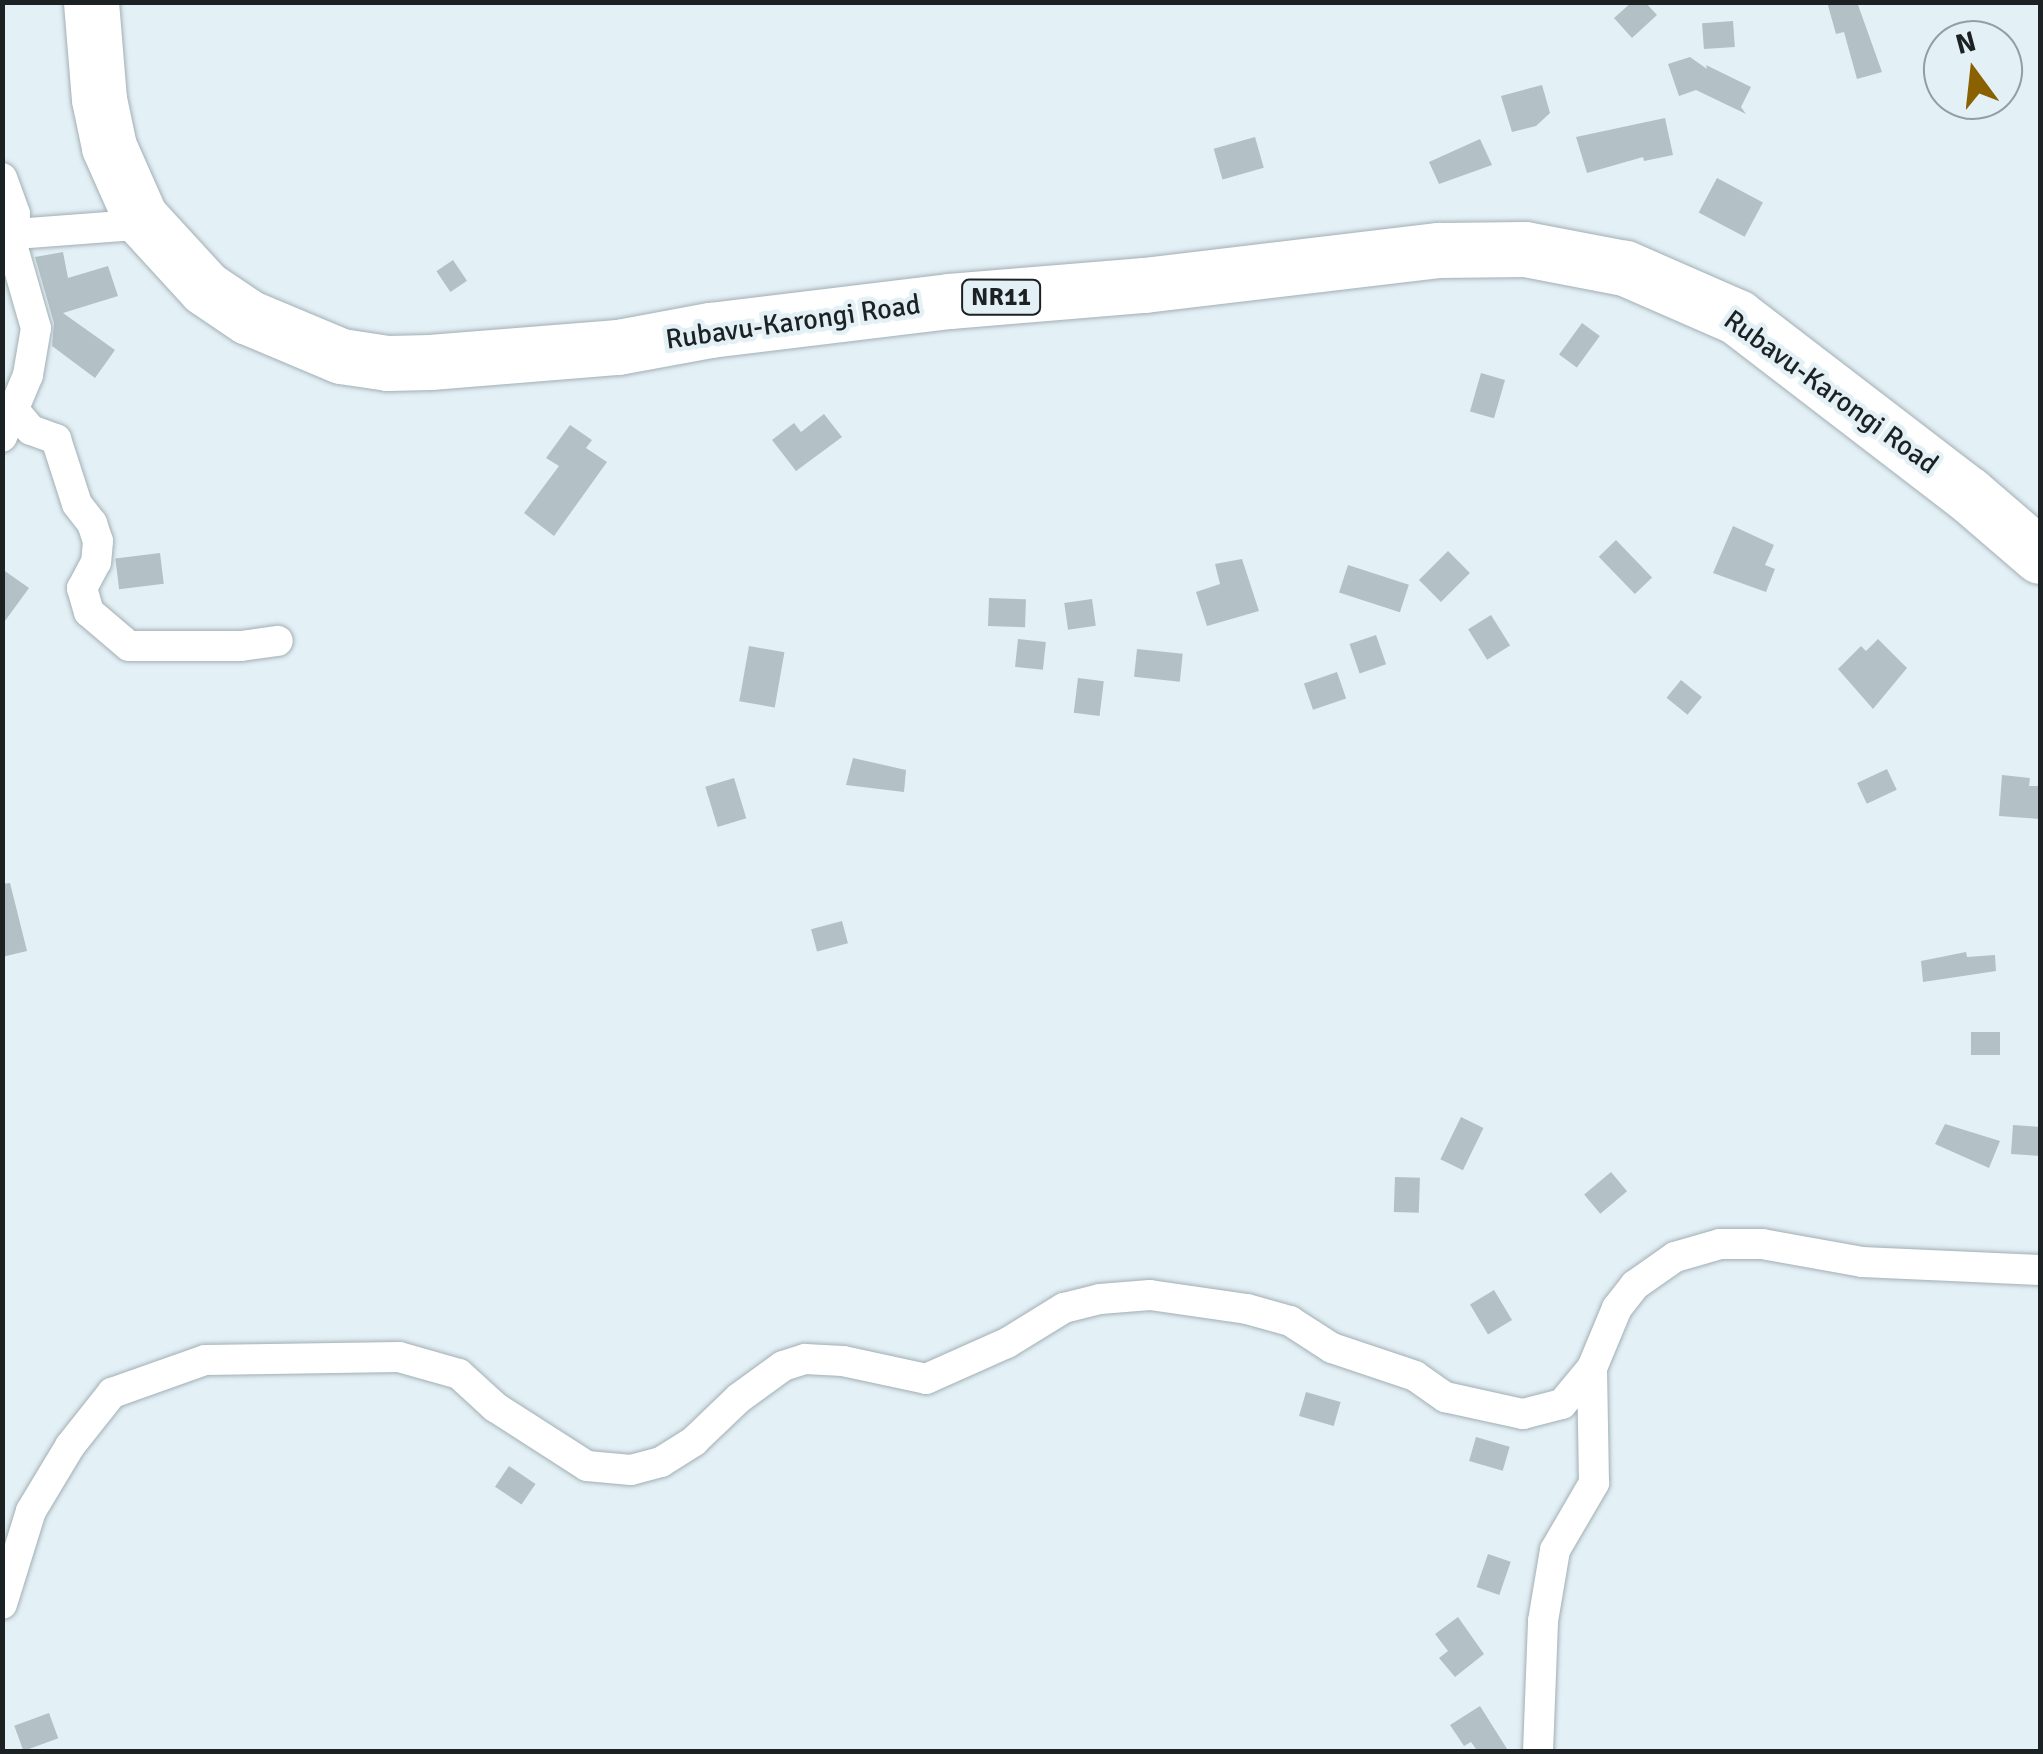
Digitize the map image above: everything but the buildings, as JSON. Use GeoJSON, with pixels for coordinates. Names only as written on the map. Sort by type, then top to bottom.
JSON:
{"type":"FeatureCollection","features":[{"type":"Feature","properties":{"kind":"highway","name":"Rubavu-Karongi Road"},"geometry":{"type":"LineString","coordinates":[[92,2],[98,99],[109,147],[140,217],[205,288],[248,318],[342,356],[388,364],[618,347],[834,314],[1144,285],[1440,250],[1525,249],[1572,256],[1660,282],[1737,317],[1954,483],[2040,556]]}},
{"type":"Feature","properties":{"kind":"street"},"geometry":{"type":"LineString","coordinates":[[2,178],[15,214],[8,234],[36,328],[28,374],[8,423],[56,439],[77,504],[92,523],[98,541],[96,562],[82,588],[89,612],[129,646],[241,646],[278,641]]}},
{"type":"Feature","properties":{"kind":"street"},"geometry":{"type":"LineString","coordinates":[[8,234],[122,226],[140,217]]}},
{"type":"Feature","properties":{"kind":"street"},"geometry":{"type":"LineString","coordinates":[[2,1604],[31,1511],[70,1446],[112,1393],[205,1360],[400,1357],[459,1374],[520,1425],[588,1466],[631,1470],[661,1462],[694,1441],[739,1398],[783,1366],[805,1359],[842,1361],[926,1379],[1008,1343],[1064,1308],[1100,1299],[1150,1295],[1247,1309],[1290,1321],[1332,1348],[1415,1376],[1445,1397],[1523,1414],[1562,1404],[1592,1368],[1617,1308],[1634,1285],[1675,1256],[1720,1244],[1762,1244],[1862,1262],[2040,1270]]}},
{"type":"Feature","properties":{"kind":"street"},"geometry":{"type":"LineString","coordinates":[[1538,1752],[1543,1620],[1555,1550],[1594,1483],[1592,1368]]}}]}
